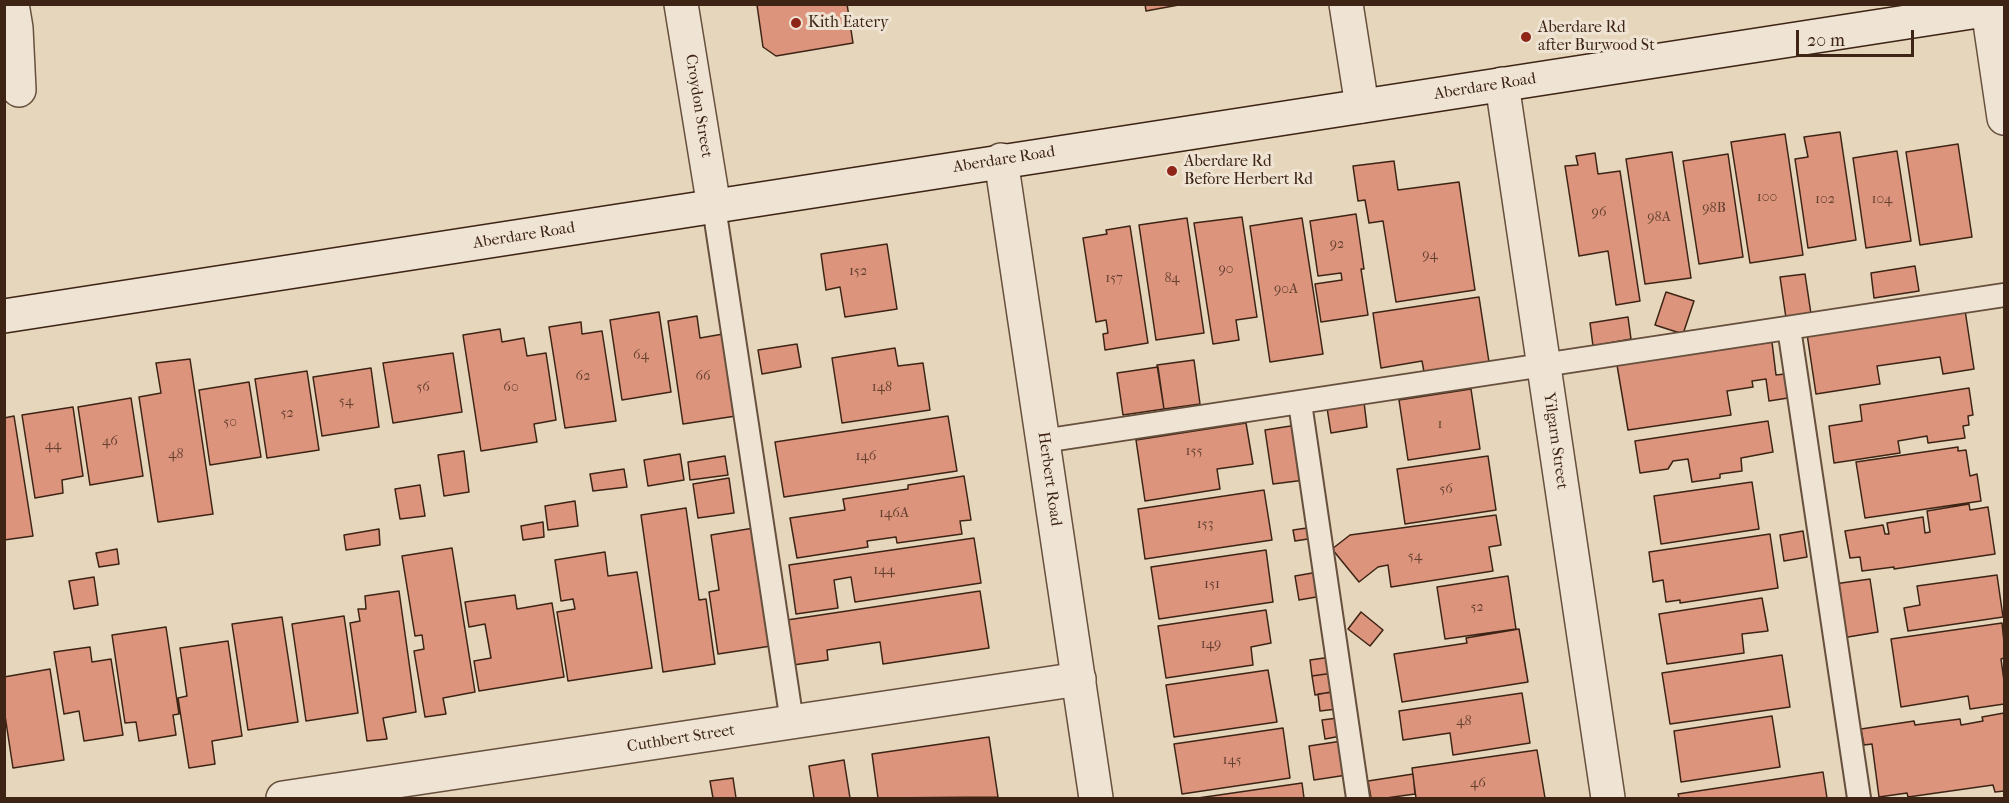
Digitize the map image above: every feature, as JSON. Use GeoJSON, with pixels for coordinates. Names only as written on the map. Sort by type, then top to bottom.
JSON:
{"type":"FeatureCollection","features":[{"type":"Feature","properties":{"kind":"street"},"geometry":{"type":"LineString","coordinates":[[12,4],[16,28],[19,90]]}},
{"type":"Feature","properties":{"kind":"street","name":"Croydon Street"},"geometry":{"type":"LineString","coordinates":[[681,4],[714,207]]}},
{"type":"Feature","properties":{"kind":"street"},"geometry":{"type":"LineString","coordinates":[[1346,4],[1362,106]]}},
{"type":"Feature","properties":{"kind":"street"},"geometry":{"type":"LineString","coordinates":[[1996,8],[2004,118]]}},
{"type":"Feature","properties":{"kind":"street","name":"Aberdare Road"},"geometry":{"type":"LineString","coordinates":[[4,316],[714,207],[1001,160],[1996,8]]}},
{"type":"Feature","properties":{"kind":"street","name":"Yilgarn Street"},"geometry":{"type":"LineString","coordinates":[[1502,84],[1608,798]]}},
{"type":"Feature","properties":{"kind":"street","name":"Herbert Road"},"geometry":{"type":"LineString","coordinates":[[1001,160],[1096,798]]}},
{"type":"Feature","properties":{"kind":"street","name":"Cuthbert Street"},"geometry":{"type":"LineString","coordinates":[[283,798],[1079,679]]}},
{"type":"Feature","properties":{"kind":"lane"},"geometry":{"type":"LineString","coordinates":[[714,207],[792,722]]}},
{"type":"Feature","properties":{"kind":"lane"},"geometry":{"type":"LineString","coordinates":[[1043,441],[2004,295]]}},
{"type":"Feature","properties":{"kind":"lane"},"geometry":{"type":"LineString","coordinates":[[1789,328],[1858,798]]}},
{"type":"Feature","properties":{"kind":"lane"},"geometry":{"type":"LineString","coordinates":[[1300,403],[1358,798]]}},
{"type":"Feature","properties":{"kind":"building"},"geometry":{"type":"Polygon","coordinates":[[[847,4],[853,43],[776,56],[763,47],[757,5],[847,4]]]}},
{"type":"Feature","properties":{"kind":"building"},"geometry":{"type":"Polygon","coordinates":[[[1145,4],[1184,4],[1146,11],[1145,4]]]}},
{"type":"Feature","properties":{"kind":"building"},"geometry":{"type":"Polygon","coordinates":[[[1840,132],[1856,240],[1808,248],[1795,159],[1808,157],[1804,137],[1840,132]]]}},
{"type":"Feature","properties":{"kind":"building"},"geometry":{"type":"Polygon","coordinates":[[[1785,134],[1803,255],[1750,263],[1731,142],[1785,134]]]}},
{"type":"Feature","properties":{"kind":"building"},"geometry":{"type":"Polygon","coordinates":[[[1958,144],[1972,237],[1920,245],[1906,152],[1958,144]]]}},
{"type":"Feature","properties":{"kind":"building"},"geometry":{"type":"Polygon","coordinates":[[[1897,151],[1911,241],[1866,248],[1853,158],[1897,151]]]}},
{"type":"Feature","properties":{"kind":"building"},"geometry":{"type":"Polygon","coordinates":[[[1672,152],[1691,278],[1645,284],[1626,159],[1672,152]]]}},
{"type":"Feature","properties":{"kind":"building"},"geometry":{"type":"Polygon","coordinates":[[[1595,153],[1598,174],[1620,171],[1640,301],[1616,305],[1608,251],[1579,256],[1565,166],[1578,165],[1576,156],[1595,153]]]}},
{"type":"Feature","properties":{"kind":"building"},"geometry":{"type":"Polygon","coordinates":[[[1728,154],[1743,257],[1699,264],[1683,161],[1728,154]]]}},
{"type":"Feature","properties":{"kind":"building"},"geometry":{"type":"Polygon","coordinates":[[[1394,161],[1398,190],[1459,182],[1475,290],[1396,302],[1383,221],[1369,223],[1365,200],[1358,201],[1353,166],[1394,161]]]}},
{"type":"Feature","properties":{"kind":"building"},"geometry":{"type":"Polygon","coordinates":[[[1356,214],[1368,315],[1321,322],[1315,284],[1342,280],[1341,273],[1318,276],[1310,221],[1356,214]]]}},
{"type":"Feature","properties":{"kind":"building"},"geometry":{"type":"Polygon","coordinates":[[[1242,217],[1257,317],[1236,320],[1239,340],[1213,344],[1194,223],[1242,217]]]}},
{"type":"Feature","properties":{"kind":"building"},"geometry":{"type":"Polygon","coordinates":[[[1187,218],[1204,333],[1156,340],[1139,225],[1187,218]]]}},
{"type":"Feature","properties":{"kind":"building"},"geometry":{"type":"Polygon","coordinates":[[[1302,218],[1323,354],[1270,362],[1250,226],[1302,218]]]}},
{"type":"Feature","properties":{"kind":"building"},"geometry":{"type":"Polygon","coordinates":[[[1130,226],[1148,343],[1105,350],[1103,334],[1108,333],[1106,320],[1096,322],[1083,238],[1107,234],[1106,230],[1130,226]]]}},
{"type":"Feature","properties":{"kind":"building"},"geometry":{"type":"Polygon","coordinates":[[[887,244],[897,309],[845,317],[840,287],[826,290],[821,254],[887,244]]]}},
{"type":"Feature","properties":{"kind":"building"},"geometry":{"type":"Polygon","coordinates":[[[1915,266],[1919,291],[1874,298],[1871,273],[1915,266]]]}},
{"type":"Feature","properties":{"kind":"building"},"geometry":{"type":"Polygon","coordinates":[[[1805,274],[1811,314],[1786,318],[1780,277],[1805,274]]]}},
{"type":"Feature","properties":{"kind":"building"},"geometry":{"type":"Polygon","coordinates":[[[1666,292],[1694,301],[1683,334],[1655,325],[1666,292]]]}},
{"type":"Feature","properties":{"kind":"building"},"geometry":{"type":"Polygon","coordinates":[[[1479,297],[1489,362],[1424,372],[1422,361],[1381,368],[1373,313],[1479,297]]]}},
{"type":"Feature","properties":{"kind":"building"},"geometry":{"type":"Polygon","coordinates":[[[1965,310],[1974,369],[1943,374],[1940,357],[1877,366],[1880,384],[1816,394],[1807,334],[1965,310]]]}},
{"type":"Feature","properties":{"kind":"building"},"geometry":{"type":"Polygon","coordinates":[[[659,312],[671,392],[622,400],[610,320],[659,312]]]}},
{"type":"Feature","properties":{"kind":"building"},"geometry":{"type":"Polygon","coordinates":[[[697,316],[700,338],[723,334],[736,416],[683,424],[668,321],[697,316]]]}},
{"type":"Feature","properties":{"kind":"building"},"geometry":{"type":"Polygon","coordinates":[[[1628,317],[1631,339],[1593,346],[1590,323],[1628,317]]]}},
{"type":"Feature","properties":{"kind":"building"},"geometry":{"type":"Polygon","coordinates":[[[581,322],[582,334],[602,331],[616,421],[565,428],[549,327],[581,322]]]}},
{"type":"Feature","properties":{"kind":"building"},"geometry":{"type":"Polygon","coordinates":[[[500,329],[502,342],[524,338],[527,356],[546,353],[556,420],[534,424],[537,442],[481,451],[463,335],[500,329]]]}},
{"type":"Feature","properties":{"kind":"building"},"geometry":{"type":"Polygon","coordinates":[[[1772,342],[1776,375],[1785,374],[1788,398],[1769,401],[1766,379],[1752,381],[1753,387],[1727,391],[1731,415],[1628,430],[1617,365],[1772,342]]]}},
{"type":"Feature","properties":{"kind":"building"},"geometry":{"type":"Polygon","coordinates":[[[797,344],[801,367],[762,374],[758,350],[797,344]]]}},
{"type":"Feature","properties":{"kind":"building"},"geometry":{"type":"Polygon","coordinates":[[[895,348],[898,366],[923,363],[930,410],[842,423],[832,358],[895,348]]]}},
{"type":"Feature","properties":{"kind":"building"},"geometry":{"type":"Polygon","coordinates":[[[453,353],[462,412],[393,423],[383,363],[453,353]]]}},
{"type":"Feature","properties":{"kind":"building"},"geometry":{"type":"Polygon","coordinates":[[[190,359],[213,514],[158,522],[139,397],[161,393],[156,363],[190,359]]]}},
{"type":"Feature","properties":{"kind":"building"},"geometry":{"type":"Polygon","coordinates":[[[1194,360],[1200,404],[1164,409],[1157,365],[1194,360]]]}},
{"type":"Feature","properties":{"kind":"building"},"geometry":{"type":"Polygon","coordinates":[[[1158,367],[1164,409],[1123,415],[1117,373],[1158,367]]]}},
{"type":"Feature","properties":{"kind":"building"},"geometry":{"type":"Polygon","coordinates":[[[371,368],[379,427],[322,436],[313,377],[371,368]]]}},
{"type":"Feature","properties":{"kind":"building"},"geometry":{"type":"Polygon","coordinates":[[[307,371],[319,450],[267,458],[255,379],[307,371]]]}},
{"type":"Feature","properties":{"kind":"building"},"geometry":{"type":"Polygon","coordinates":[[[249,382],[261,457],[210,465],[199,390],[249,382]]]}},
{"type":"Feature","properties":{"kind":"building"},"geometry":{"type":"Polygon","coordinates":[[[1969,388],[1973,415],[1968,416],[1969,425],[1963,426],[1965,438],[1928,443],[1927,436],[1898,441],[1900,453],[1834,463],[1829,426],[1862,421],[1860,405],[1969,388]]]}},
{"type":"Feature","properties":{"kind":"building"},"geometry":{"type":"Polygon","coordinates":[[[1471,389],[1480,449],[1408,460],[1399,400],[1471,389]]]}},
{"type":"Feature","properties":{"kind":"building"},"geometry":{"type":"Polygon","coordinates":[[[131,398],[143,476],[90,485],[78,407],[131,398]]]}},
{"type":"Feature","properties":{"kind":"building"},"geometry":{"type":"Polygon","coordinates":[[[1364,402],[1367,427],[1331,433],[1327,408],[1364,402]]]}},
{"type":"Feature","properties":{"kind":"building"},"geometry":{"type":"Polygon","coordinates":[[[73,407],[83,476],[62,480],[63,493],[35,498],[22,415],[73,407]]]}},
{"type":"Feature","properties":{"kind":"building"},"geometry":{"type":"Polygon","coordinates":[[[14,416],[33,536],[4,540],[4,418],[14,416]]]}},
{"type":"Feature","properties":{"kind":"building"},"geometry":{"type":"Polygon","coordinates":[[[948,416],[957,471],[784,497],[775,442],[948,416]]]}},
{"type":"Feature","properties":{"kind":"building"},"geometry":{"type":"Polygon","coordinates":[[[1768,421],[1773,452],[1741,458],[1742,471],[1720,474],[1720,478],[1692,482],[1688,459],[1673,461],[1668,469],[1640,473],[1635,441],[1768,421]]]}},
{"type":"Feature","properties":{"kind":"building"},"geometry":{"type":"Polygon","coordinates":[[[1246,423],[1253,464],[1217,469],[1220,489],[1145,501],[1136,440],[1246,423]]]}},
{"type":"Feature","properties":{"kind":"building"},"geometry":{"type":"Polygon","coordinates":[[[1297,425],[1305,480],[1273,484],[1265,430],[1297,425]]]}},
{"type":"Feature","properties":{"kind":"building"},"geometry":{"type":"Polygon","coordinates":[[[1958,447],[1958,451],[1966,450],[1970,476],[1977,474],[1981,501],[1865,518],[1856,462],[1958,447]]]}},
{"type":"Feature","properties":{"kind":"building"},"geometry":{"type":"Polygon","coordinates":[[[464,451],[469,492],[444,496],[438,455],[464,451]]]}},
{"type":"Feature","properties":{"kind":"building"},"geometry":{"type":"Polygon","coordinates":[[[680,454],[684,480],[648,486],[644,460],[680,454]]]}},
{"type":"Feature","properties":{"kind":"building"},"geometry":{"type":"Polygon","coordinates":[[[725,456],[728,475],[690,480],[688,462],[725,456]]]}},
{"type":"Feature","properties":{"kind":"building"},"geometry":{"type":"Polygon","coordinates":[[[1488,456],[1496,510],[1405,524],[1397,469],[1488,456]]]}},
{"type":"Feature","properties":{"kind":"building"},"geometry":{"type":"Polygon","coordinates":[[[624,469],[627,487],[593,491],[590,474],[624,469]]]}},
{"type":"Feature","properties":{"kind":"building"},"geometry":{"type":"Polygon","coordinates":[[[964,476],[971,520],[960,521],[962,534],[897,543],[896,537],[867,541],[868,547],[797,558],[790,518],[845,510],[843,499],[908,489],[908,485],[964,476]]]}},
{"type":"Feature","properties":{"kind":"building"},"geometry":{"type":"Polygon","coordinates":[[[729,478],[734,513],[698,518],[693,484],[729,478]]]}},
{"type":"Feature","properties":{"kind":"building"},"geometry":{"type":"Polygon","coordinates":[[[1752,482],[1759,529],[1661,544],[1654,496],[1752,482]]]}},
{"type":"Feature","properties":{"kind":"building"},"geometry":{"type":"Polygon","coordinates":[[[420,485],[425,516],[400,519],[395,489],[420,485]]]}},
{"type":"Feature","properties":{"kind":"building"},"geometry":{"type":"Polygon","coordinates":[[[1264,490],[1272,540],[1145,559],[1138,509],[1264,490]]]}},
{"type":"Feature","properties":{"kind":"building"},"geometry":{"type":"Polygon","coordinates":[[[575,501],[578,526],[548,530],[545,506],[575,501]]]}},
{"type":"Feature","properties":{"kind":"building"},"geometry":{"type":"Polygon","coordinates":[[[1969,504],[1970,510],[1988,507],[1995,554],[1894,569],[1894,567],[1862,571],[1860,557],[1850,558],[1845,531],[1883,525],[1885,534],[1889,534],[1887,523],[1923,517],[1925,533],[1930,532],[1927,511],[1969,504]]]}},
{"type":"Feature","properties":{"kind":"building"},"geometry":{"type":"Polygon","coordinates":[[[686,508],[699,600],[706,599],[715,664],[663,672],[641,515],[686,508]]]}},
{"type":"Feature","properties":{"kind":"building"},"geometry":{"type":"Polygon","coordinates":[[[1496,515],[1501,545],[1489,547],[1493,571],[1391,587],[1388,565],[1378,567],[1359,582],[1332,549],[1350,535],[1496,515]]]}},
{"type":"Feature","properties":{"kind":"building"},"geometry":{"type":"Polygon","coordinates":[[[543,522],[544,537],[523,540],[521,526],[543,522]]]}},
{"type":"Feature","properties":{"kind":"building"},"geometry":{"type":"Polygon","coordinates":[[[754,528],[771,646],[718,654],[709,592],[719,590],[711,535],[754,528]]]}},
{"type":"Feature","properties":{"kind":"building"},"geometry":{"type":"Polygon","coordinates":[[[1307,528],[1308,539],[1295,541],[1293,530],[1307,528]]]}},
{"type":"Feature","properties":{"kind":"building"},"geometry":{"type":"Polygon","coordinates":[[[379,529],[380,545],[346,550],[344,535],[379,529]]]}},
{"type":"Feature","properties":{"kind":"building"},"geometry":{"type":"Polygon","coordinates":[[[1803,531],[1807,557],[1784,561],[1780,535],[1803,531]]]}},
{"type":"Feature","properties":{"kind":"building"},"geometry":{"type":"Polygon","coordinates":[[[1770,534],[1778,588],[1680,603],[1680,600],[1666,602],[1663,580],[1653,582],[1649,552],[1770,534]]]}},
{"type":"Feature","properties":{"kind":"building"},"geometry":{"type":"Polygon","coordinates":[[[974,538],[981,583],[855,602],[851,577],[834,580],[838,608],[796,614],[789,565],[974,538]]]}},
{"type":"Feature","properties":{"kind":"building"},"geometry":{"type":"Polygon","coordinates":[[[452,548],[475,692],[443,698],[446,714],[425,717],[414,651],[424,649],[422,635],[415,636],[402,556],[452,548]]]}},
{"type":"Feature","properties":{"kind":"building"},"geometry":{"type":"Polygon","coordinates":[[[117,549],[119,564],[99,567],[96,553],[117,549]]]}},
{"type":"Feature","properties":{"kind":"building"},"geometry":{"type":"Polygon","coordinates":[[[1266,550],[1273,602],[1159,619],[1151,567],[1266,550]]]}},
{"type":"Feature","properties":{"kind":"building"},"geometry":{"type":"Polygon","coordinates":[[[605,552],[608,576],[637,572],[652,668],[568,681],[557,612],[575,609],[573,599],[561,601],[555,560],[605,552]]]}},
{"type":"Feature","properties":{"kind":"building"},"geometry":{"type":"Polygon","coordinates":[[[1318,572],[1322,596],[1299,600],[1295,576],[1318,572]]]}},
{"type":"Feature","properties":{"kind":"building"},"geometry":{"type":"Polygon","coordinates":[[[1997,575],[2003,617],[1908,631],[1904,608],[1920,605],[1917,586],[1997,575]]]}},
{"type":"Feature","properties":{"kind":"building"},"geometry":{"type":"Polygon","coordinates":[[[1508,576],[1516,629],[1445,639],[1437,587],[1508,576]]]}},
{"type":"Feature","properties":{"kind":"building"},"geometry":{"type":"Polygon","coordinates":[[[94,577],[98,605],[74,609],[69,581],[94,577]]]}},
{"type":"Feature","properties":{"kind":"building"},"geometry":{"type":"Polygon","coordinates":[[[1870,579],[1878,632],[1842,638],[1834,584],[1870,579]]]}},
{"type":"Feature","properties":{"kind":"building"},"geometry":{"type":"Polygon","coordinates":[[[399,591],[416,712],[383,718],[387,739],[367,741],[350,623],[360,621],[358,609],[366,609],[365,596],[399,591]]]}},
{"type":"Feature","properties":{"kind":"building"},"geometry":{"type":"Polygon","coordinates":[[[980,591],[989,648],[883,664],[880,642],[827,650],[828,660],[793,665],[787,620],[980,591]]]}},
{"type":"Feature","properties":{"kind":"building"},"geometry":{"type":"Polygon","coordinates":[[[515,595],[517,609],[552,603],[564,677],[479,691],[474,661],[491,658],[485,624],[469,627],[465,602],[515,595]]]}},
{"type":"Feature","properties":{"kind":"building"},"geometry":{"type":"Polygon","coordinates":[[[1762,598],[1768,631],[1742,634],[1744,653],[1667,664],[1659,614],[1762,598]]]}},
{"type":"Feature","properties":{"kind":"building"},"geometry":{"type":"Polygon","coordinates":[[[1266,610],[1271,643],[1251,647],[1253,665],[1166,678],[1158,626],[1266,610]]]}},
{"type":"Feature","properties":{"kind":"building"},"geometry":{"type":"Polygon","coordinates":[[[1361,612],[1383,630],[1370,646],[1348,629],[1361,612]]]}},
{"type":"Feature","properties":{"kind":"building"},"geometry":{"type":"Polygon","coordinates":[[[344,616],[358,713],[306,721],[292,624],[344,616]]]}},
{"type":"Feature","properties":{"kind":"building"},"geometry":{"type":"Polygon","coordinates":[[[282,617],[298,722],[248,730],[232,624],[282,617]]]}},
{"type":"Feature","properties":{"kind":"building"},"geometry":{"type":"Polygon","coordinates":[[[2002,623],[2004,658],[2001,659],[2004,704],[1970,709],[1968,696],[1901,707],[1891,639],[2002,623]]]}},
{"type":"Feature","properties":{"kind":"building"},"geometry":{"type":"Polygon","coordinates":[[[166,627],[179,714],[173,715],[176,735],[139,741],[136,722],[125,723],[112,635],[166,627]]]}},
{"type":"Feature","properties":{"kind":"building"},"geometry":{"type":"Polygon","coordinates":[[[1519,629],[1528,682],[1402,702],[1394,654],[1467,643],[1466,638],[1519,629]]]}},
{"type":"Feature","properties":{"kind":"building"},"geometry":{"type":"Polygon","coordinates":[[[228,641],[242,736],[212,741],[215,764],[189,768],[178,698],[187,696],[180,648],[228,641]]]}},
{"type":"Feature","properties":{"kind":"building"},"geometry":{"type":"Polygon","coordinates":[[[90,647],[92,662],[111,659],[123,735],[84,741],[79,711],[64,714],[54,652],[90,647]]]}},
{"type":"Feature","properties":{"kind":"building"},"geometry":{"type":"Polygon","coordinates":[[[1782,655],[1790,707],[1670,724],[1662,673],[1782,655]]]}},
{"type":"Feature","properties":{"kind":"building"},"geometry":{"type":"Polygon","coordinates":[[[1331,657],[1333,673],[1312,676],[1310,660],[1331,657]]]}},
{"type":"Feature","properties":{"kind":"building"},"geometry":{"type":"Polygon","coordinates":[[[50,669],[64,760],[13,768],[4,709],[4,677],[50,669]]]}},
{"type":"Feature","properties":{"kind":"building"},"geometry":{"type":"Polygon","coordinates":[[[1268,670],[1277,722],[1174,737],[1166,685],[1268,670]]]}},
{"type":"Feature","properties":{"kind":"building"},"geometry":{"type":"Polygon","coordinates":[[[1333,673],[1336,691],[1315,695],[1312,676],[1333,673]]]}},
{"type":"Feature","properties":{"kind":"building"},"geometry":{"type":"Polygon","coordinates":[[[1334,692],[1337,709],[1320,711],[1318,694],[1334,692]]]}},
{"type":"Feature","properties":{"kind":"building"},"geometry":{"type":"Polygon","coordinates":[[[1522,693],[1530,743],[1453,755],[1450,733],[1403,740],[1399,711],[1522,693]]]}},
{"type":"Feature","properties":{"kind":"building"},"geometry":{"type":"Polygon","coordinates":[[[2004,713],[2004,791],[1995,792],[1993,785],[1908,797],[1907,793],[1879,797],[1872,744],[1864,745],[1861,729],[1914,721],[1915,725],[1960,719],[1961,725],[1983,721],[1982,717],[2004,713]]]}},
{"type":"Feature","properties":{"kind":"building"},"geometry":{"type":"Polygon","coordinates":[[[1772,716],[1780,767],[1681,782],[1674,731],[1772,716]]]}},
{"type":"Feature","properties":{"kind":"building"},"geometry":{"type":"Polygon","coordinates":[[[1338,718],[1341,736],[1325,739],[1322,720],[1338,718]]]}},
{"type":"Feature","properties":{"kind":"building"},"geometry":{"type":"Polygon","coordinates":[[[1283,728],[1290,778],[1182,794],[1174,744],[1283,728]]]}},
{"type":"Feature","properties":{"kind":"building"},"geometry":{"type":"Polygon","coordinates":[[[989,737],[998,797],[878,798],[872,754],[989,737]]]}},
{"type":"Feature","properties":{"kind":"building"},"geometry":{"type":"Polygon","coordinates":[[[1342,741],[1347,775],[1314,780],[1309,746],[1342,741]]]}},
{"type":"Feature","properties":{"kind":"building"},"geometry":{"type":"Polygon","coordinates":[[[1537,750],[1545,798],[1416,798],[1412,768],[1537,750]]]}},
{"type":"Feature","properties":{"kind":"building"},"geometry":{"type":"Polygon","coordinates":[[[844,760],[850,798],[814,798],[809,766],[844,760]]]}},
{"type":"Feature","properties":{"kind":"building"},"geometry":{"type":"Polygon","coordinates":[[[1823,772],[1827,798],[1679,798],[1678,794],[1823,772]]]}},
{"type":"Feature","properties":{"kind":"building"},"geometry":{"type":"Polygon","coordinates":[[[1413,774],[1415,794],[1371,798],[1368,781],[1413,774]]]}},
{"type":"Feature","properties":{"kind":"building"},"geometry":{"type":"Polygon","coordinates":[[[733,778],[736,798],[713,798],[710,781],[733,778]]]}},
{"type":"Feature","properties":{"kind":"building"},"geometry":{"type":"Polygon","coordinates":[[[1302,783],[1304,798],[1198,798],[1302,783]]]}},
{"type":"Feature","properties":{"kind":"place","name":"Kith Eatery"},"geometry":{"type":"Point","coordinates":[796,23]}},
{"type":"Feature","properties":{"kind":"place","name":"Aberdare Rd after Burwood St"},"geometry":{"type":"Point","coordinates":[1526,37]}},
{"type":"Feature","properties":{"kind":"place","name":"Aberdare Rd Before Herbert Rd"},"geometry":{"type":"Point","coordinates":[1172,171]}}]}
